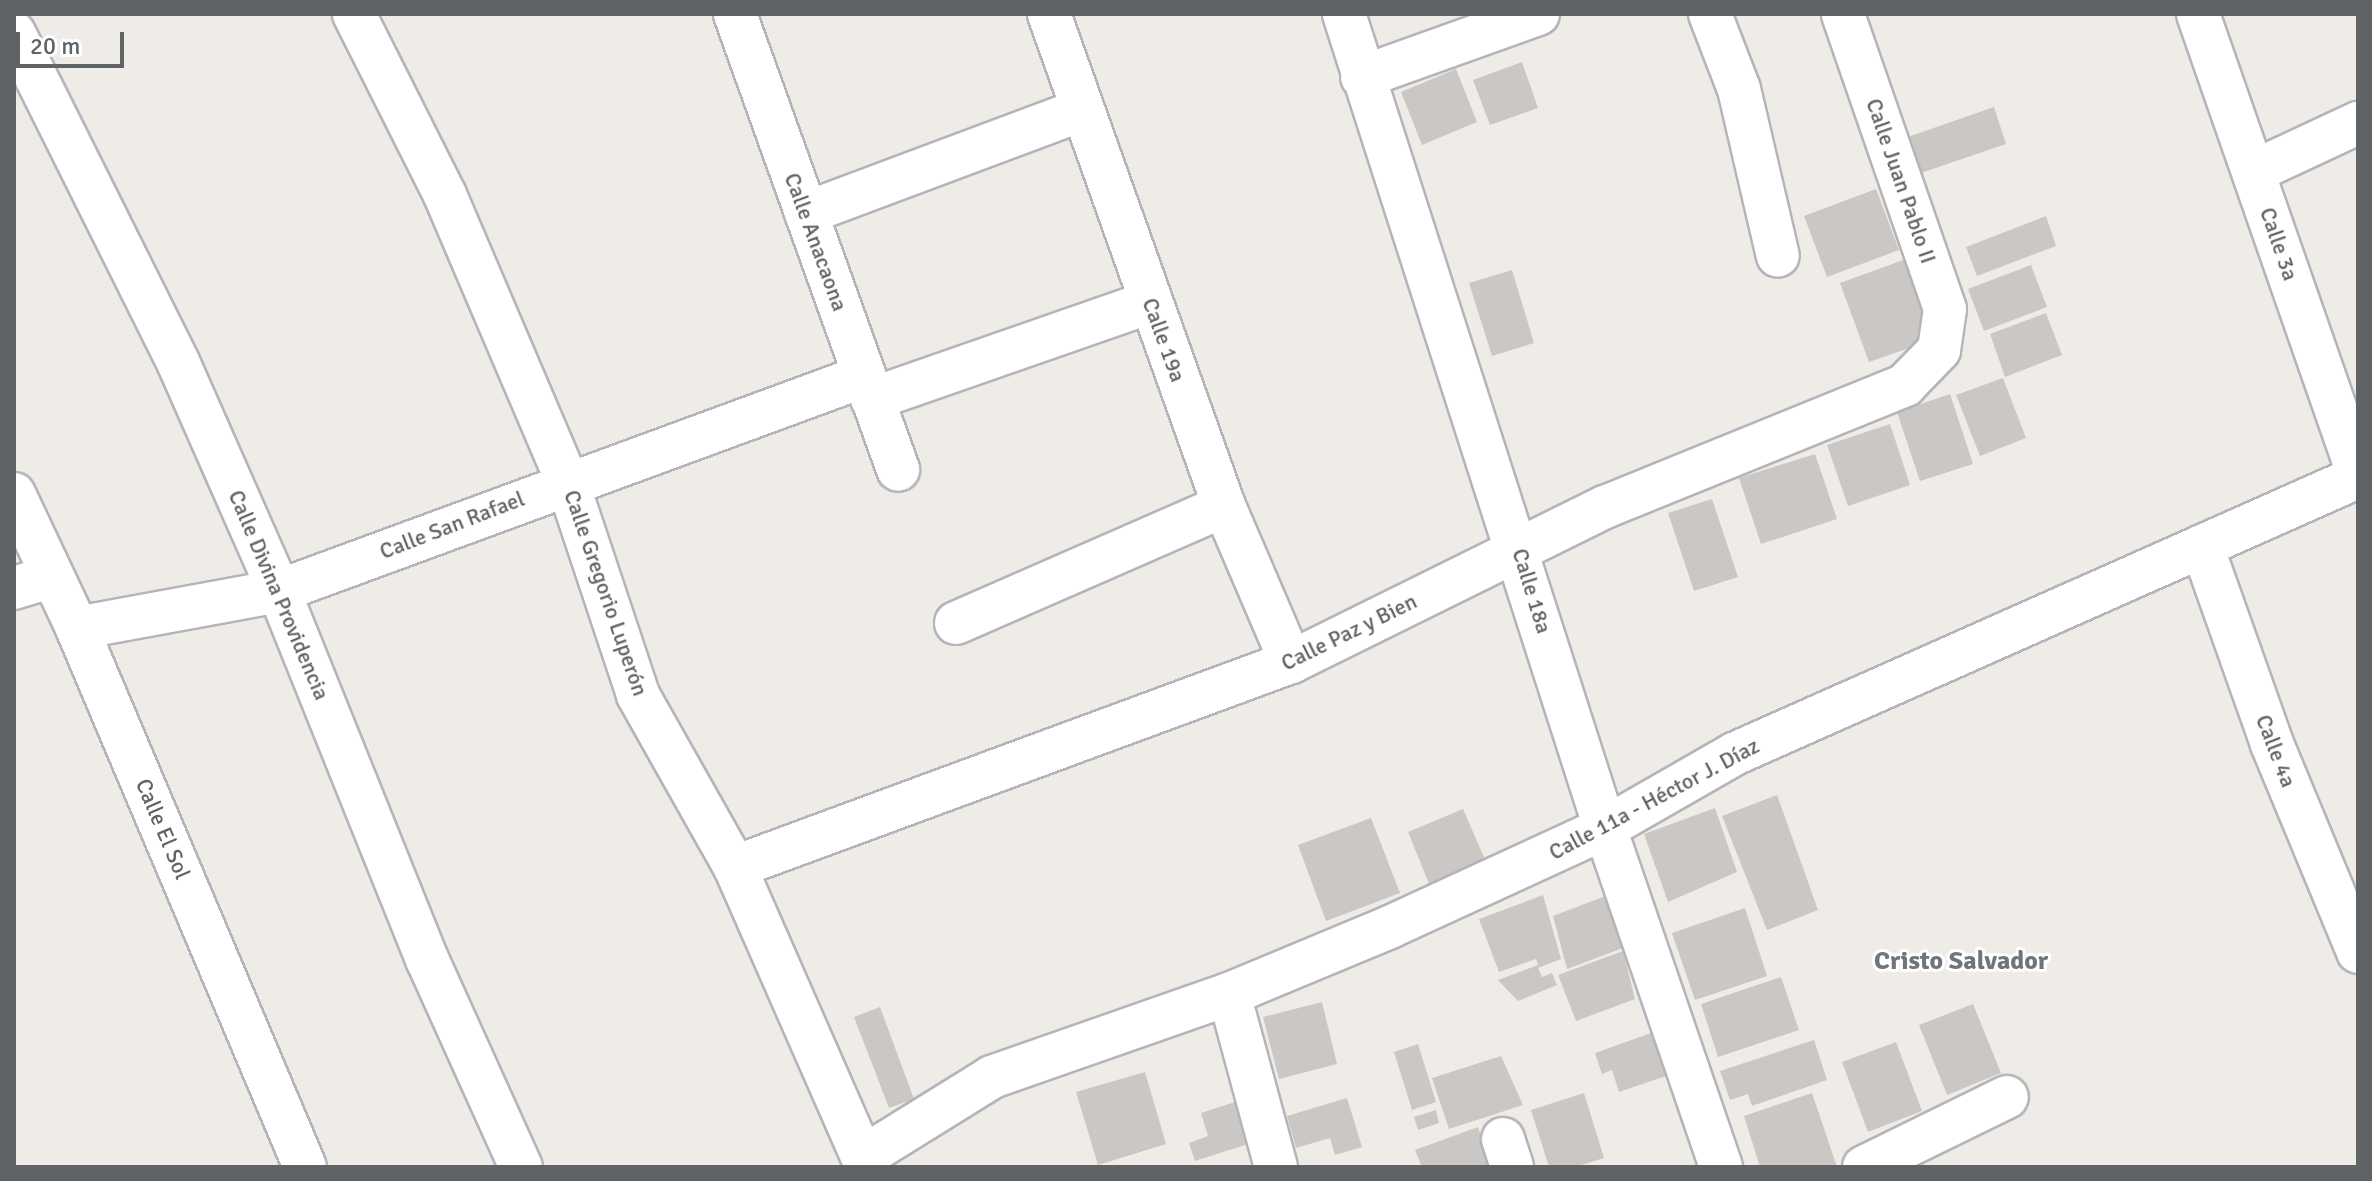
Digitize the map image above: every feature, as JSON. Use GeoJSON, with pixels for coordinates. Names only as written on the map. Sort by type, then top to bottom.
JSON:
{"type":"FeatureCollection","features":[{"type":"Feature","properties":{"kind":"street","name":"Calle Gregorio Luperón"},"geometry":{"type":"LineString","coordinates":[[354,14],[445,195],[567,481],[638,695],[735,867],[865,1162]]}},
{"type":"Feature","properties":{"kind":"street","name":"Calle Anacaona"},"geometry":{"type":"LineString","coordinates":[[735,14],[898,470]]}},
{"type":"Feature","properties":{"kind":"street","name":"Calle 19a"},"geometry":{"type":"LineString","coordinates":[[1049,14],[1224,506],[1291,662]]}},
{"type":"Feature","properties":{"kind":"street","name":"Calle 18a"},"geometry":{"type":"LineString","coordinates":[[1344,14],[1362,77],[1520,549],[1605,828],[1721,1167]]}},
{"type":"Feature","properties":{"kind":"street"},"geometry":{"type":"LineString","coordinates":[[1362,77],[1538,14]]}},
{"type":"Feature","properties":{"kind":"street"},"geometry":{"type":"LineString","coordinates":[[1710,14],[1739,89],[1778,256]]}},
{"type":"Feature","properties":{"kind":"street","name":"Calle Juan Pablo II"},"geometry":{"type":"LineString","coordinates":[[1843,14],[1945,309],[1939,350]]}},
{"type":"Feature","properties":{"kind":"street","name":"Calle 3a"},"geometry":{"type":"LineString","coordinates":[[2198,14],[2255,171],[2358,476]]}},
{"type":"Feature","properties":{"kind":"street","name":"Calle Divina Providencia"},"geometry":{"type":"LineString","coordinates":[[14,33],[178,362],[279,591],[427,959],[521,1167]]}},
{"type":"Feature","properties":{"kind":"street"},"geometry":{"type":"LineString","coordinates":[[806,213],[1081,110]]}},
{"type":"Feature","properties":{"kind":"street"},"geometry":{"type":"LineString","coordinates":[[2255,171],[2358,123]]}},
{"type":"Feature","properties":{"kind":"street","name":"Calle San Rafael"},"geometry":{"type":"LineString","coordinates":[[77,628],[279,591],[567,481],[1150,302]]}},
{"type":"Feature","properties":{"kind":"street","name":"Calle Paz y Bien"},"geometry":{"type":"LineString","coordinates":[[735,867],[1291,662],[1605,507],[1905,385],[1939,350]]}},
{"type":"Feature","properties":{"kind":"street","name":"Calle 11a - Héctor J. Díaz"},"geometry":{"type":"LineString","coordinates":[[865,1162],[992,1077],[1229,994],[1605,828],[1734,754],[2358,476]]}},
{"type":"Feature","properties":{"kind":"street","name":"Calle El Sol"},"geometry":{"type":"LineString","coordinates":[[14,494],[32,582],[77,628],[305,1167]]}},
{"type":"Feature","properties":{"kind":"street"},"geometry":{"type":"LineString","coordinates":[[956,623],[1224,506]]}},
{"type":"Feature","properties":{"kind":"street","name":"Calle 4a"},"geometry":{"type":"LineString","coordinates":[[2202,546],[2272,744],[2358,952]]}},
{"type":"Feature","properties":{"kind":"street"},"geometry":{"type":"LineString","coordinates":[[1229,994],[1276,1167]]}},
{"type":"Feature","properties":{"kind":"street"},"geometry":{"type":"LineString","coordinates":[[1864,1167],[2007,1097]]}},
{"type":"Feature","properties":{"kind":"building"},"geometry":{"type":"Polygon","coordinates":[[[1522,62],[1538,108],[1490,125],[1473,80],[1522,62]]]}},
{"type":"Feature","properties":{"kind":"building"},"geometry":{"type":"Polygon","coordinates":[[[1456,69],[1477,122],[1422,145],[1401,92],[1456,69]]]}},
{"type":"Feature","properties":{"kind":"building"},"geometry":{"type":"Polygon","coordinates":[[[1994,107],[2006,144],[1918,174],[1905,138],[1994,107]]]}},
{"type":"Feature","properties":{"kind":"building"},"geometry":{"type":"Polygon","coordinates":[[[1876,189],[1899,250],[1827,277],[1804,216],[1876,189]]]}},
{"type":"Feature","properties":{"kind":"building"},"geometry":{"type":"Polygon","coordinates":[[[2046,216],[2056,246],[1977,276],[1966,247],[2046,216]]]}},
{"type":"Feature","properties":{"kind":"building"},"geometry":{"type":"Polygon","coordinates":[[[1906,259],[1935,339],[1869,362],[1840,283],[1906,259]]]}},
{"type":"Feature","properties":{"kind":"building"},"geometry":{"type":"Polygon","coordinates":[[[2031,265],[2047,307],[1984,331],[1968,289],[2031,265]]]}},
{"type":"Feature","properties":{"kind":"building"},"geometry":{"type":"Polygon","coordinates":[[[1512,270],[1534,343],[1492,356],[1469,283],[1512,270]]]}},
{"type":"Feature","properties":{"kind":"building"},"geometry":{"type":"Polygon","coordinates":[[[2046,313],[2062,355],[2005,377],[1990,334],[2046,313]]]}},
{"type":"Feature","properties":{"kind":"building"},"geometry":{"type":"Polygon","coordinates":[[[2003,378],[2026,438],[1980,456],[1956,395],[2003,378]]]}},
{"type":"Feature","properties":{"kind":"building"},"geometry":{"type":"Polygon","coordinates":[[[1950,394],[1973,464],[1920,481],[1897,412],[1950,394]]]}},
{"type":"Feature","properties":{"kind":"building"},"geometry":{"type":"Polygon","coordinates":[[[1890,424],[1910,485],[1848,506],[1827,445],[1890,424]]]}},
{"type":"Feature","properties":{"kind":"building"},"geometry":{"type":"Polygon","coordinates":[[[1815,454],[1837,519],[1761,544],[1739,478],[1815,454]]]}},
{"type":"Feature","properties":{"kind":"building"},"geometry":{"type":"Polygon","coordinates":[[[1712,499],[1738,577],[1694,591],[1668,513],[1712,499]]]}},
{"type":"Feature","properties":{"kind":"building"},"geometry":{"type":"Polygon","coordinates":[[[1777,795],[1818,910],[1767,930],[1722,816],[1777,795]]]}},
{"type":"Feature","properties":{"kind":"building"},"geometry":{"type":"Polygon","coordinates":[[[1715,808],[1737,872],[1668,902],[1644,834],[1715,808]]]}},
{"type":"Feature","properties":{"kind":"building"},"geometry":{"type":"Polygon","coordinates":[[[1463,809],[1486,862],[1430,886],[1408,832],[1463,809]]]}},
{"type":"Feature","properties":{"kind":"building"},"geometry":{"type":"Polygon","coordinates":[[[1371,818],[1400,893],[1326,921],[1298,845],[1371,818]]]}},
{"type":"Feature","properties":{"kind":"building"},"geometry":{"type":"Polygon","coordinates":[[[1611,894],[1631,945],[1567,969],[1553,916],[1611,894]]]}},
{"type":"Feature","properties":{"kind":"building"},"geometry":{"type":"Polygon","coordinates":[[[1543,895],[1561,959],[1538,968],[1542,977],[1552,973],[1557,985],[1518,1001],[1498,980],[1538,965],[1536,959],[1499,972],[1479,919],[1543,895]]]}},
{"type":"Feature","properties":{"kind":"building"},"geometry":{"type":"Polygon","coordinates":[[[1745,908],[1767,976],[1695,1000],[1672,933],[1745,908]]]}},
{"type":"Feature","properties":{"kind":"building"},"geometry":{"type":"Polygon","coordinates":[[[1623,951],[1635,999],[1576,1021],[1558,975],[1623,951]]]}},
{"type":"Feature","properties":{"kind":"building"},"geometry":{"type":"Polygon","coordinates":[[[1781,977],[1799,1030],[1718,1057],[1701,1004],[1781,977]]]}},
{"type":"Feature","properties":{"kind":"building"},"geometry":{"type":"Polygon","coordinates":[[[1322,1002],[1337,1064],[1279,1079],[1263,1017],[1322,1002]]]}},
{"type":"Feature","properties":{"kind":"building"},"geometry":{"type":"Polygon","coordinates":[[[1973,1004],[2001,1073],[1947,1095],[1919,1025],[1973,1004]]]}},
{"type":"Feature","properties":{"kind":"building"},"geometry":{"type":"Polygon","coordinates":[[[880,1007],[914,1099],[889,1108],[854,1017],[880,1007]]]}},
{"type":"Feature","properties":{"kind":"building"},"geometry":{"type":"Polygon","coordinates":[[[1651,1033],[1666,1076],[1619,1092],[1612,1070],[1602,1074],[1595,1053],[1651,1033]]]}},
{"type":"Feature","properties":{"kind":"building"},"geometry":{"type":"Polygon","coordinates":[[[1814,1040],[1827,1080],[1752,1106],[1748,1094],[1730,1100],[1720,1071],[1814,1040]]]}},
{"type":"Feature","properties":{"kind":"building"},"geometry":{"type":"Polygon","coordinates":[[[1896,1042],[1922,1111],[1868,1132],[1842,1062],[1896,1042]]]}},
{"type":"Feature","properties":{"kind":"building"},"geometry":{"type":"Polygon","coordinates":[[[1418,1044],[1436,1102],[1412,1110],[1394,1052],[1418,1044]]]}},
{"type":"Feature","properties":{"kind":"building"},"geometry":{"type":"Polygon","coordinates":[[[1501,1056],[1523,1105],[1449,1129],[1432,1078],[1501,1056]]]}},
{"type":"Feature","properties":{"kind":"building"},"geometry":{"type":"Polygon","coordinates":[[[1145,1072],[1166,1144],[1098,1165],[1076,1092],[1145,1072]]]}},
{"type":"Feature","properties":{"kind":"building"},"geometry":{"type":"Polygon","coordinates":[[[1584,1093],[1604,1158],[1575,1167],[1549,1167],[1531,1110],[1584,1093]]]}},
{"type":"Feature","properties":{"kind":"building"},"geometry":{"type":"Polygon","coordinates":[[[1812,1093],[1837,1167],[1760,1167],[1744,1116],[1812,1093]]]}},
{"type":"Feature","properties":{"kind":"building"},"geometry":{"type":"Polygon","coordinates":[[[1347,1098],[1362,1147],[1335,1155],[1330,1138],[1296,1148],[1287,1116],[1347,1098]]]}},
{"type":"Feature","properties":{"kind":"building"},"geometry":{"type":"Polygon","coordinates":[[[1235,1102],[1248,1144],[1195,1161],[1189,1143],[1208,1136],[1201,1113],[1235,1102]]]}},
{"type":"Feature","properties":{"kind":"building"},"geometry":{"type":"Polygon","coordinates":[[[1436,1110],[1439,1123],[1418,1130],[1414,1117],[1436,1110]]]}},
{"type":"Feature","properties":{"kind":"building"},"geometry":{"type":"Polygon","coordinates":[[[1478,1127],[1492,1167],[1422,1167],[1415,1150],[1478,1127]]]}},
{"type":"Feature","properties":{"kind":"district","name":"Cristo Salvador"},"geometry":{"type":"Point","coordinates":[1961,962]}}]}
